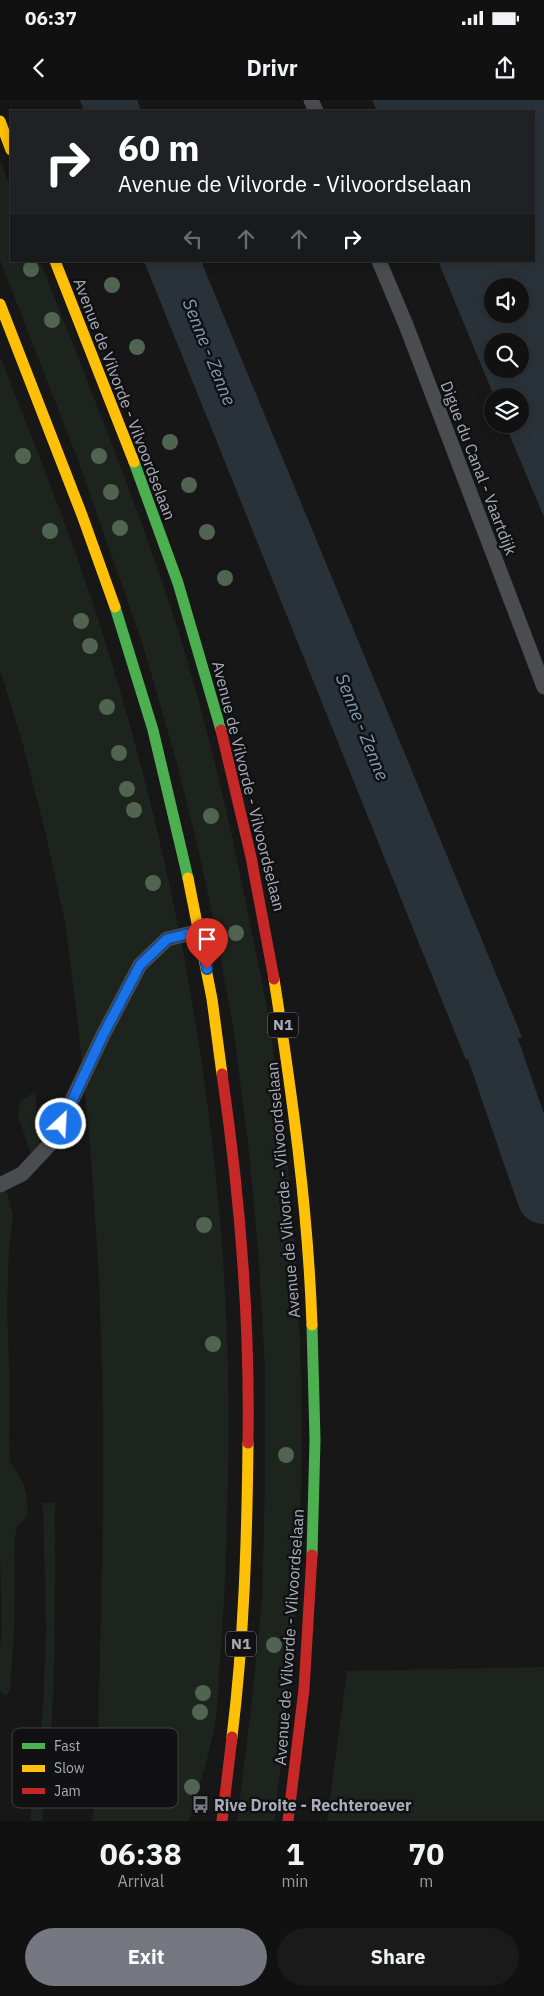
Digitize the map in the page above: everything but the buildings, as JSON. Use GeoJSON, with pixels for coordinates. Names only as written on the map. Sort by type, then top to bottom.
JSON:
{"type":"FeatureCollection","features":[{"type":"Feature","properties":{"kind":"main road"},"geometry":{"type":"LineString","coordinates":[[0,121],[10,147]]}},
{"type":"Feature","properties":{"kind":"main road","name":"Avenue de Vilvorde - Vilvoordselaan"},"geometry":{"type":"LineString","coordinates":[[55,262],[167,552],[192,628],[232,771],[250,849],[286,1042],[304,1198],[310,1278],[315,1431],[310,1613],[303,1698],[288,1821]]}},
{"type":"Feature","properties":{"kind":"main road","name":"N1"},"geometry":{"type":"LineString","coordinates":[[0,304],[71,484],[128,648],[152,727],[200,931],[217,1026],[233,1143],[243,1256],[249,1368],[247,1574],[239,1674],[222,1821]]}},
{"type":"Feature","properties":{"kind":"lane","name":"Digue du Canal - Vaartdijk"},"geometry":{"type":"LineString","coordinates":[[379,262],[406,325],[544,687]]}},
{"type":"Feature","properties":{"kind":"lane"},"geometry":{"type":"LineString","coordinates":[[0,1185],[22,1174],[52,1142],[103,1035],[140,965],[167,939],[200,931]]}},
{"type":"Feature","properties":{"kind":"shaded area"},"geometry":{"type":"Polygon","coordinates":[[[0,160],[10,186],[10,262],[40,262],[129,490],[178,630],[199,701],[226,809],[268,1015],[285,1142],[296,1256],[302,1428],[300,1527],[295,1611],[284,1737],[274,1821],[237,1821],[262,1600],[265,1369],[258,1248],[248,1143],[234,1033],[215,926],[198,848],[176,760],[142,642],[78,460],[0,260],[0,160]]]}},
{"type":"Feature","properties":{"kind":"shaded area"},"geometry":{"type":"Polygon","coordinates":[[[0,356],[82,572],[126,709],[154,817],[178,926],[198,1035],[213,1145],[223,1256],[228,1367],[226,1546],[215,1725],[189,1821],[92,1821],[94,1808],[178,1808],[178,1728],[98,1728],[103,1519],[103,1408],[99,1276],[90,1145],[79,1033],[65,922],[45,831],[22,741],[0,670],[0,356]]]}},
{"type":"Feature","properties":{"kind":"shaded area"},"geometry":{"type":"Polygon","coordinates":[[[35,1092],[41,1157],[32,1157],[18,1115],[20,1101],[35,1092]]]}},
{"type":"Feature","properties":{"kind":"shaded area"},"geometry":{"type":"Polygon","coordinates":[[[0,1184],[6,1187],[13,1217],[9,1250],[7,1306],[10,1390],[9,1450],[10,1461],[23,1483],[27,1496],[28,1515],[17,1527],[15,1536],[14,1633],[10,1689],[7,1695],[4,1695],[0,1690],[2,1634],[0,1550],[0,1184]]]}},
{"type":"Feature","properties":{"kind":"shaded area"},"geometry":{"type":"Polygon","coordinates":[[[43,1503],[55,1503],[53,1702],[51,1728],[41,1728],[46,1630],[43,1503]]]}},
{"type":"Feature","properties":{"kind":"shaded area"},"geometry":{"type":"Polygon","coordinates":[[[544,1667],[544,1821],[327,1821],[347,1671],[544,1667]]]}},
{"type":"Feature","properties":{"kind":"shaded area"},"geometry":{"type":"Polygon","coordinates":[[[32,1808],[44,1808],[42,1821],[30,1821],[32,1808]]]}},
{"type":"Feature","properties":{"kind":"water"},"geometry":{"type":"Polygon","coordinates":[[[80,100],[137,100],[141,110],[84,110],[80,100]]]}},
{"type":"Feature","properties":{"kind":"water"},"geometry":{"type":"Polygon","coordinates":[[[372,100],[544,100],[544,517],[509,433],[529,433],[529,388],[491,388],[487,378],[529,378],[529,333],[484,333],[484,372],[438,262],[535,262],[535,110],[377,110],[372,100]]]}},
{"type":"Feature","properties":{"kind":"water"},"geometry":{"type":"Polygon","coordinates":[[[144,262],[201,262],[522,1037],[466,1060],[144,262]]]}},
{"type":"Feature","properties":{"kind":"pier"},"geometry":{"type":"Polygon","coordinates":[[[522,1037],[523,1039],[467,1062],[466,1060],[522,1037]]]}},
{"type":"Feature","properties":{"kind":"waterway","name":"Senne - Zenne"},"geometry":{"type":"LineString","coordinates":[[466,981],[493,1049],[544,1197]]}},
{"type":"Feature","properties":{"kind":"traffic: fast"},"geometry":{"type":"LineString","coordinates":[[134,462],[178,583],[221,730]]}},
{"type":"Feature","properties":{"kind":"traffic: fast"},"geometry":{"type":"LineString","coordinates":[[115,607],[153,730],[188,878]]}},
{"type":"Feature","properties":{"kind":"traffic: fast"},"geometry":{"type":"LineString","coordinates":[[312,1325],[315,1440],[312,1555]]}},
{"type":"Feature","properties":{"kind":"traffic: slow"},"geometry":{"type":"LineString","coordinates":[[0,121],[10,147]]}},
{"type":"Feature","properties":{"kind":"traffic: slow"},"geometry":{"type":"LineString","coordinates":[[55,262],[134,462]]}},
{"type":"Feature","properties":{"kind":"traffic: slow"},"geometry":{"type":"LineString","coordinates":[[0,304],[82,515],[115,607]]}},
{"type":"Feature","properties":{"kind":"traffic: slow"},"geometry":{"type":"LineString","coordinates":[[188,878],[212,999],[222,1074]]}},
{"type":"Feature","properties":{"kind":"traffic: slow"},"geometry":{"type":"LineString","coordinates":[[274,979],[303,1195],[312,1325]]}},
{"type":"Feature","properties":{"kind":"traffic: slow"},"geometry":{"type":"LineString","coordinates":[[232,1737],[244,1590],[248,1443]]}},
{"type":"Feature","properties":{"kind":"traffic: jam"},"geometry":{"type":"LineString","coordinates":[[221,730],[251,857],[274,979]]}},
{"type":"Feature","properties":{"kind":"traffic: jam"},"geometry":{"type":"LineString","coordinates":[[222,1074],[239,1212],[247,1351],[248,1443]]}},
{"type":"Feature","properties":{"kind":"traffic: jam"},"geometry":{"type":"LineString","coordinates":[[288,1821],[304,1689],[312,1555]]}},
{"type":"Feature","properties":{"kind":"traffic: jam"},"geometry":{"type":"LineString","coordinates":[[222,1821],[232,1737]]}},
{"type":"Feature","properties":{"kind":"place","name":"Rive Droite - Rechteroever"},"geometry":{"type":"Point","coordinates":[200,1805]}},
{"type":"Feature","properties":{"kind":"route"},"geometry":{"type":"LineString","coordinates":[[61,1124],[103,1035],[140,965],[167,939],[200,931],[207,969]]}}]}
